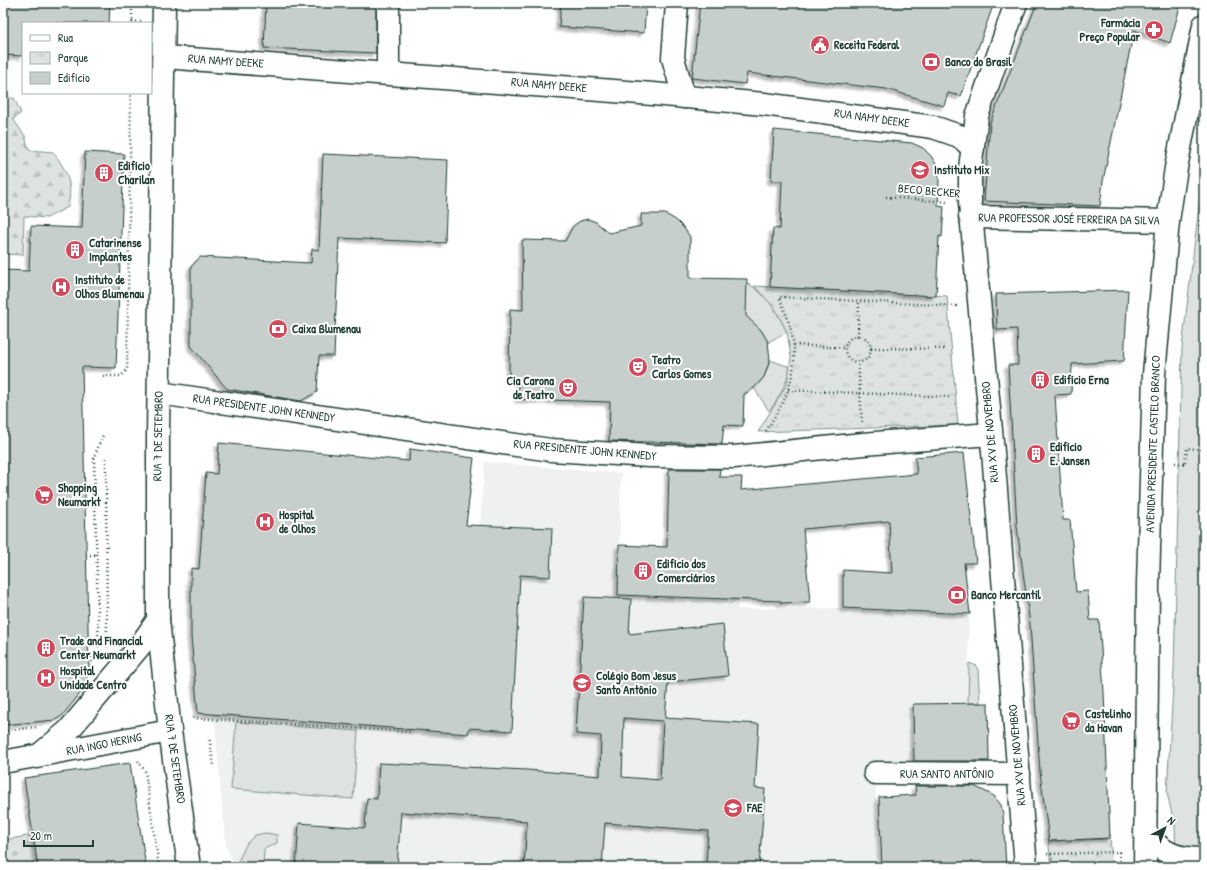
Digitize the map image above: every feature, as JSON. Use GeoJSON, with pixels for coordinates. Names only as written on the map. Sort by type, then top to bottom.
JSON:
{"type":"FeatureCollection","features":[{"type":"Feature","properties":{"kind":"street","name":"RUA 7 DE SETEMBRO"},"geometry":{"type":"LineString","coordinates":[[164,3],[159,393],[158,620],[170,731],[189,867]]}},
{"type":"Feature","properties":{"kind":"street"},"geometry":{"type":"LineString","coordinates":[[388,3],[388,73]]}},
{"type":"Feature","properties":{"kind":"street"},"geometry":{"type":"LineString","coordinates":[[677,3],[673,58],[684,97]]}},
{"type":"Feature","properties":{"kind":"street","name":"RUA XV DE NOVEMBRO"},"geometry":{"type":"LineString","coordinates":[[1016,3],[977,116],[970,168],[970,210],[1019,774],[1034,861]]}},
{"type":"Feature","properties":{"kind":"street","name":"AVENIDA PRESIDENTE CASTELO BRANCO"},"geometry":{"type":"LineString","coordinates":[[1145,867],[1148,584],[1154,374],[1168,221],[1176,168],[1204,26]]}},
{"type":"Feature","properties":{"kind":"street","name":"RUA NAMY DEEKE"},"geometry":{"type":"LineString","coordinates":[[164,57],[388,73],[764,104],[933,127],[959,136],[972,148]]}},
{"type":"Feature","properties":{"kind":"street"},"geometry":{"type":"LineString","coordinates":[[653,94],[673,58]]}},
{"type":"Feature","properties":{"kind":"street","name":"RUA NAMY DEEKE"},"geometry":{"type":"LineString","coordinates":[[933,127],[960,122],[977,116]]}},
{"type":"Feature","properties":{"kind":"street","name":"RUA PROFESSOR JOSÉ FERREIRA DA SILVA"},"geometry":{"type":"LineString","coordinates":[[970,210],[1168,221]]}},
{"type":"Feature","properties":{"kind":"street","name":"RUA PRESIDENTE JOHN KENNEDY"},"geometry":{"type":"LineString","coordinates":[[159,393],[551,450],[649,456],[734,458],[863,444],[990,434]]}},
{"type":"Feature","properties":{"kind":"street","name":"RUA INGO HERING"},"geometry":{"type":"LineString","coordinates":[[37,757],[68,731],[139,647],[158,620]]}},
{"type":"Feature","properties":{"kind":"street","name":"RUA INGO HERING"},"geometry":{"type":"LineString","coordinates":[[3,762],[37,757],[170,731]]}},
{"type":"Feature","properties":{"kind":"street","name":"RUA SANTO ANTÔNIO"},"geometry":{"type":"LineString","coordinates":[[875,774],[1019,774]]}},
{"type":"Feature","properties":{"kind":"street"},"geometry":{"type":"LineString","coordinates":[[1145,832],[1152,841],[1172,855],[1181,858],[1200,859]]}},
{"type":"Feature","properties":{"kind":"path"},"geometry":{"type":"LineString","coordinates":[[132,3],[132,22],[142,22]]}},
{"type":"Feature","properties":{"kind":"path"},"geometry":{"type":"LineString","coordinates":[[103,376],[121,376],[127,370],[131,94]]}},
{"type":"Feature","properties":{"kind":"path","name":"BECO BECKER"},"geometry":{"type":"LineString","coordinates":[[886,197],[970,210]]}},
{"type":"Feature","properties":{"kind":"path"},"geometry":{"type":"LineString","coordinates":[[764,435],[788,390],[794,368],[794,345],[789,320],[779,297],[979,307]]}},
{"type":"Feature","properties":{"kind":"path"},"geometry":{"type":"LineString","coordinates":[[858,336],[859,302]]}},
{"type":"Feature","properties":{"kind":"path"},"geometry":{"type":"LineString","coordinates":[[858,336],[868,341],[871,348],[869,356],[858,361],[850,359],[846,348],[851,338],[858,336]]}},
{"type":"Feature","properties":{"kind":"path"},"geometry":{"type":"LineString","coordinates":[[794,345],[846,348]]}},
{"type":"Feature","properties":{"kind":"path"},"geometry":{"type":"LineString","coordinates":[[871,348],[946,349]]}},
{"type":"Feature","properties":{"kind":"path"},"geometry":{"type":"LineString","coordinates":[[858,361],[863,444]]}},
{"type":"Feature","properties":{"kind":"path"},"geometry":{"type":"LineString","coordinates":[[788,390],[950,397]]}},
{"type":"Feature","properties":{"kind":"path"},"geometry":{"type":"LineString","coordinates":[[92,654],[98,654],[94,457],[103,435]]}},
{"type":"Feature","properties":{"kind":"path"},"geometry":{"type":"LineString","coordinates":[[1170,462],[1185,464],[1187,448],[1204,450]]}},
{"type":"Feature","properties":{"kind":"path"},"geometry":{"type":"LineString","coordinates":[[106,458],[107,652]]}},
{"type":"Feature","properties":{"kind":"path"},"geometry":{"type":"LineString","coordinates":[[86,555],[96,555]]}},
{"type":"Feature","properties":{"kind":"path"},"geometry":{"type":"LineString","coordinates":[[193,718],[412,732]]}},
{"type":"Feature","properties":{"kind":"path"},"geometry":{"type":"LineString","coordinates":[[209,736],[214,766]]}},
{"type":"Feature","properties":{"kind":"path"},"geometry":{"type":"LineString","coordinates":[[137,759],[145,771],[159,867]]}},
{"type":"Feature","properties":{"kind":"path"},"geometry":{"type":"LineString","coordinates":[[1034,861],[1052,854],[1119,852],[1120,867]]}},
{"type":"Feature","properties":{"kind":"path"},"geometry":{"type":"LineString","coordinates":[[1052,854],[1053,867]]}},
{"type":"Feature","properties":{"kind":"shaded area","name":"Colégio Bom Jesus Santo Antônio"},"geometry":{"type":"Polygon","coordinates":[[[485,462],[621,473],[618,595],[737,599],[737,609],[843,608],[969,614],[968,703],[913,704],[914,763],[875,774],[879,867],[235,867],[226,846],[214,714],[198,713],[191,637],[191,568],[475,590],[485,462]]]}},
{"type":"Feature","properties":{"kind":"green space"},"geometry":{"type":"Polygon","coordinates":[[[3,98],[14,98],[21,113],[13,119],[25,136],[29,150],[53,152],[65,171],[68,178],[70,191],[68,207],[47,218],[24,216],[23,255],[3,254],[3,98]]]}},
{"type":"Feature","properties":{"kind":"green space"},"geometry":{"type":"Polygon","coordinates":[[[1204,177],[1204,867],[1176,867],[1175,826],[1167,793],[1174,669],[1182,348],[1200,197],[1204,177]]]}},
{"type":"Feature","properties":{"kind":"green space"},"geometry":{"type":"Polygon","coordinates":[[[746,283],[766,298],[775,310],[787,332],[768,342],[761,330],[745,318],[746,283]]]}},
{"type":"Feature","properties":{"kind":"green space"},"geometry":{"type":"Polygon","coordinates":[[[754,286],[947,296],[958,425],[758,432],[787,384],[791,357],[787,332],[775,308],[754,286]]]}},
{"type":"Feature","properties":{"kind":"green space"},"geometry":{"type":"Polygon","coordinates":[[[770,360],[790,367],[787,380],[769,411],[754,388],[764,377],[770,360]]]}},
{"type":"Feature","properties":{"kind":"green space"},"geometry":{"type":"Polygon","coordinates":[[[969,663],[977,666],[980,703],[968,703],[969,663]]]}},
{"type":"Feature","properties":{"kind":"green space"},"geometry":{"type":"Polygon","coordinates":[[[236,722],[358,731],[353,799],[231,789],[236,722]]]}},
{"type":"Feature","properties":{"kind":"green space"},"geometry":{"type":"Polygon","coordinates":[[[266,833],[277,835],[277,843],[264,849],[263,867],[237,867],[237,863],[247,843],[255,835],[266,833]]]}},
{"type":"Feature","properties":{"kind":"green space"},"geometry":{"type":"Polygon","coordinates":[[[1110,834],[1112,867],[1051,867],[1048,836],[1051,841],[1057,841],[1107,839],[1110,834]]]}},
{"type":"Feature","properties":{"kind":"green space"},"geometry":{"type":"Polygon","coordinates":[[[34,835],[38,867],[3,867],[3,840],[34,835]]]}},
{"type":"Feature","properties":{"kind":"building"},"geometry":{"type":"Polygon","coordinates":[[[3,3],[110,3],[109,22],[22,22],[22,56],[3,55],[3,3]]]}},
{"type":"Feature","properties":{"kind":"building"},"geometry":{"type":"Polygon","coordinates":[[[266,3],[376,3],[376,53],[264,48],[266,3]]]}},
{"type":"Feature","properties":{"kind":"building"},"geometry":{"type":"Polygon","coordinates":[[[561,3],[646,3],[644,33],[559,27],[561,3]]]}},
{"type":"Feature","properties":{"kind":"building"},"geometry":{"type":"Polygon","coordinates":[[[700,3],[994,3],[961,96],[948,93],[944,106],[886,89],[747,73],[745,84],[692,78],[700,3]]]}},
{"type":"Feature","properties":{"kind":"building"},"geometry":{"type":"Polygon","coordinates":[[[1037,3],[1181,3],[1170,43],[1134,30],[1103,181],[1100,206],[984,201],[990,123],[1037,3]]]}},
{"type":"Feature","properties":{"kind":"building"},"geometry":{"type":"Polygon","coordinates":[[[774,130],[912,143],[923,148],[931,156],[937,166],[939,179],[938,206],[944,207],[942,237],[939,236],[936,296],[770,287],[773,228],[780,229],[782,181],[771,181],[774,130]]]}},
{"type":"Feature","properties":{"kind":"building"},"geometry":{"type":"Polygon","coordinates":[[[85,152],[124,154],[116,368],[82,367],[89,672],[82,691],[62,716],[55,720],[3,725],[3,270],[29,271],[31,226],[82,228],[85,152]]]}},
{"type":"Feature","properties":{"kind":"building"},"geometry":{"type":"Polygon","coordinates":[[[323,154],[448,160],[445,243],[339,238],[334,356],[319,356],[317,392],[301,401],[227,389],[191,346],[191,267],[200,257],[311,263],[312,249],[319,250],[323,154]]]}},
{"type":"Feature","properties":{"kind":"building","name":"Teatro Carlos Gomes"},"geometry":{"type":"Polygon","coordinates":[[[641,214],[665,214],[676,220],[684,228],[690,237],[690,278],[747,279],[746,316],[761,330],[768,342],[770,360],[764,377],[754,388],[744,394],[743,426],[724,425],[722,444],[609,441],[610,402],[518,399],[519,379],[509,378],[510,309],[523,310],[522,240],[565,241],[573,226],[580,221],[588,219],[596,222],[609,233],[641,226],[641,214]]]}},
{"type":"Feature","properties":{"kind":"building"},"geometry":{"type":"Polygon","coordinates":[[[1128,290],[1124,361],[1072,364],[1071,394],[1055,395],[1063,520],[1070,520],[1076,592],[1088,591],[1090,620],[1099,620],[1104,692],[1110,838],[1049,841],[1040,772],[1030,624],[1017,527],[1008,365],[1018,365],[1017,329],[997,330],[996,294],[1128,290]]]}},
{"type":"Feature","properties":{"kind":"building"},"geometry":{"type":"Polygon","coordinates":[[[219,443],[409,461],[410,449],[474,458],[466,525],[552,528],[550,577],[520,575],[512,731],[469,728],[468,734],[198,713],[191,637],[191,568],[199,569],[206,473],[217,474],[219,443]]]}},
{"type":"Feature","properties":{"kind":"building"},"geometry":{"type":"Polygon","coordinates":[[[964,453],[976,563],[964,563],[970,614],[843,608],[843,570],[892,573],[889,521],[803,529],[810,602],[781,603],[781,601],[618,595],[619,545],[667,547],[669,469],[720,469],[719,477],[742,477],[741,490],[917,474],[915,457],[964,453]]]}},
{"type":"Feature","properties":{"kind":"building"},"geometry":{"type":"Polygon","coordinates":[[[584,597],[631,599],[629,634],[723,624],[728,676],[668,682],[665,718],[759,724],[755,788],[765,789],[759,867],[706,867],[708,831],[605,823],[602,867],[524,867],[527,821],[401,812],[397,867],[296,867],[299,823],[365,828],[367,798],[377,799],[379,763],[527,770],[600,776],[601,736],[576,734],[584,597]],[[624,718],[622,777],[660,780],[663,721],[624,718]]]}},
{"type":"Feature","properties":{"kind":"building"},"geometry":{"type":"Polygon","coordinates":[[[988,703],[989,761],[914,761],[913,704],[988,703]]]}},
{"type":"Feature","properties":{"kind":"building"},"geometry":{"type":"Polygon","coordinates":[[[130,763],[146,867],[38,867],[24,778],[130,763]]]}},
{"type":"Feature","properties":{"kind":"building"},"geometry":{"type":"Polygon","coordinates":[[[915,786],[974,786],[994,796],[1001,805],[1003,814],[1006,867],[882,867],[879,797],[916,795],[915,786]]]}},
{"type":"Feature","properties":{"kind":"place","name":"Farmácia Preço Popular"},"geometry":{"type":"Point","coordinates":[1154,30]}},
{"type":"Feature","properties":{"kind":"place","name":"Receita Federal"},"geometry":{"type":"Point","coordinates":[820,45]}},
{"type":"Feature","properties":{"kind":"place","name":"Banco do Brasil"},"geometry":{"type":"Point","coordinates":[931,62]}},
{"type":"Feature","properties":{"kind":"place","name":"Instituto Mix"},"geometry":{"type":"Point","coordinates":[920,170]}},
{"type":"Feature","properties":{"kind":"place","name":"Edifício Charilan"},"geometry":{"type":"Point","coordinates":[104,173]}},
{"type":"Feature","properties":{"kind":"place","name":"Catarinense Implantes"},"geometry":{"type":"Point","coordinates":[75,250]}},
{"type":"Feature","properties":{"kind":"place","name":"Instituto de Olhos Blumenau"},"geometry":{"type":"Point","coordinates":[61,287]}},
{"type":"Feature","properties":{"kind":"place","name":"Caixa Blumenau"},"geometry":{"type":"Point","coordinates":[278,329]}},
{"type":"Feature","properties":{"kind":"place","name":"Teatro Carlos Gomes"},"geometry":{"type":"Point","coordinates":[638,367]}},
{"type":"Feature","properties":{"kind":"place","name":"Edifício Erna"},"geometry":{"type":"Point","coordinates":[1040,380]}},
{"type":"Feature","properties":{"kind":"place","name":"Cia Carona de Teatro"},"geometry":{"type":"Point","coordinates":[568,388]}},
{"type":"Feature","properties":{"kind":"place","name":"Edifício E. Jansen"},"geometry":{"type":"Point","coordinates":[1036,454]}},
{"type":"Feature","properties":{"kind":"place","name":"Shopping Neumarkt"},"geometry":{"type":"Point","coordinates":[44,495]}},
{"type":"Feature","properties":{"kind":"place","name":"Hospital de Olhos"},"geometry":{"type":"Point","coordinates":[265,522]}},
{"type":"Feature","properties":{"kind":"place","name":"Edifício dos Comerciários"},"geometry":{"type":"Point","coordinates":[643,571]}},
{"type":"Feature","properties":{"kind":"place","name":"Banco Mercantil"},"geometry":{"type":"Point","coordinates":[957,595]}},
{"type":"Feature","properties":{"kind":"place","name":"Trade and Financial Center Neumarkt"},"geometry":{"type":"Point","coordinates":[46,648]}},
{"type":"Feature","properties":{"kind":"place","name":"Hospital Unidade Centro"},"geometry":{"type":"Point","coordinates":[46,678]}},
{"type":"Feature","properties":{"kind":"place","name":"Colégio Bom Jesus Santo Antônio"},"geometry":{"type":"Point","coordinates":[582,683]}},
{"type":"Feature","properties":{"kind":"place","name":"Castelinho da Havan"},"geometry":{"type":"Point","coordinates":[1071,721]}},
{"type":"Feature","properties":{"kind":"place","name":"FAE"},"geometry":{"type":"Point","coordinates":[733,808]}}]}
